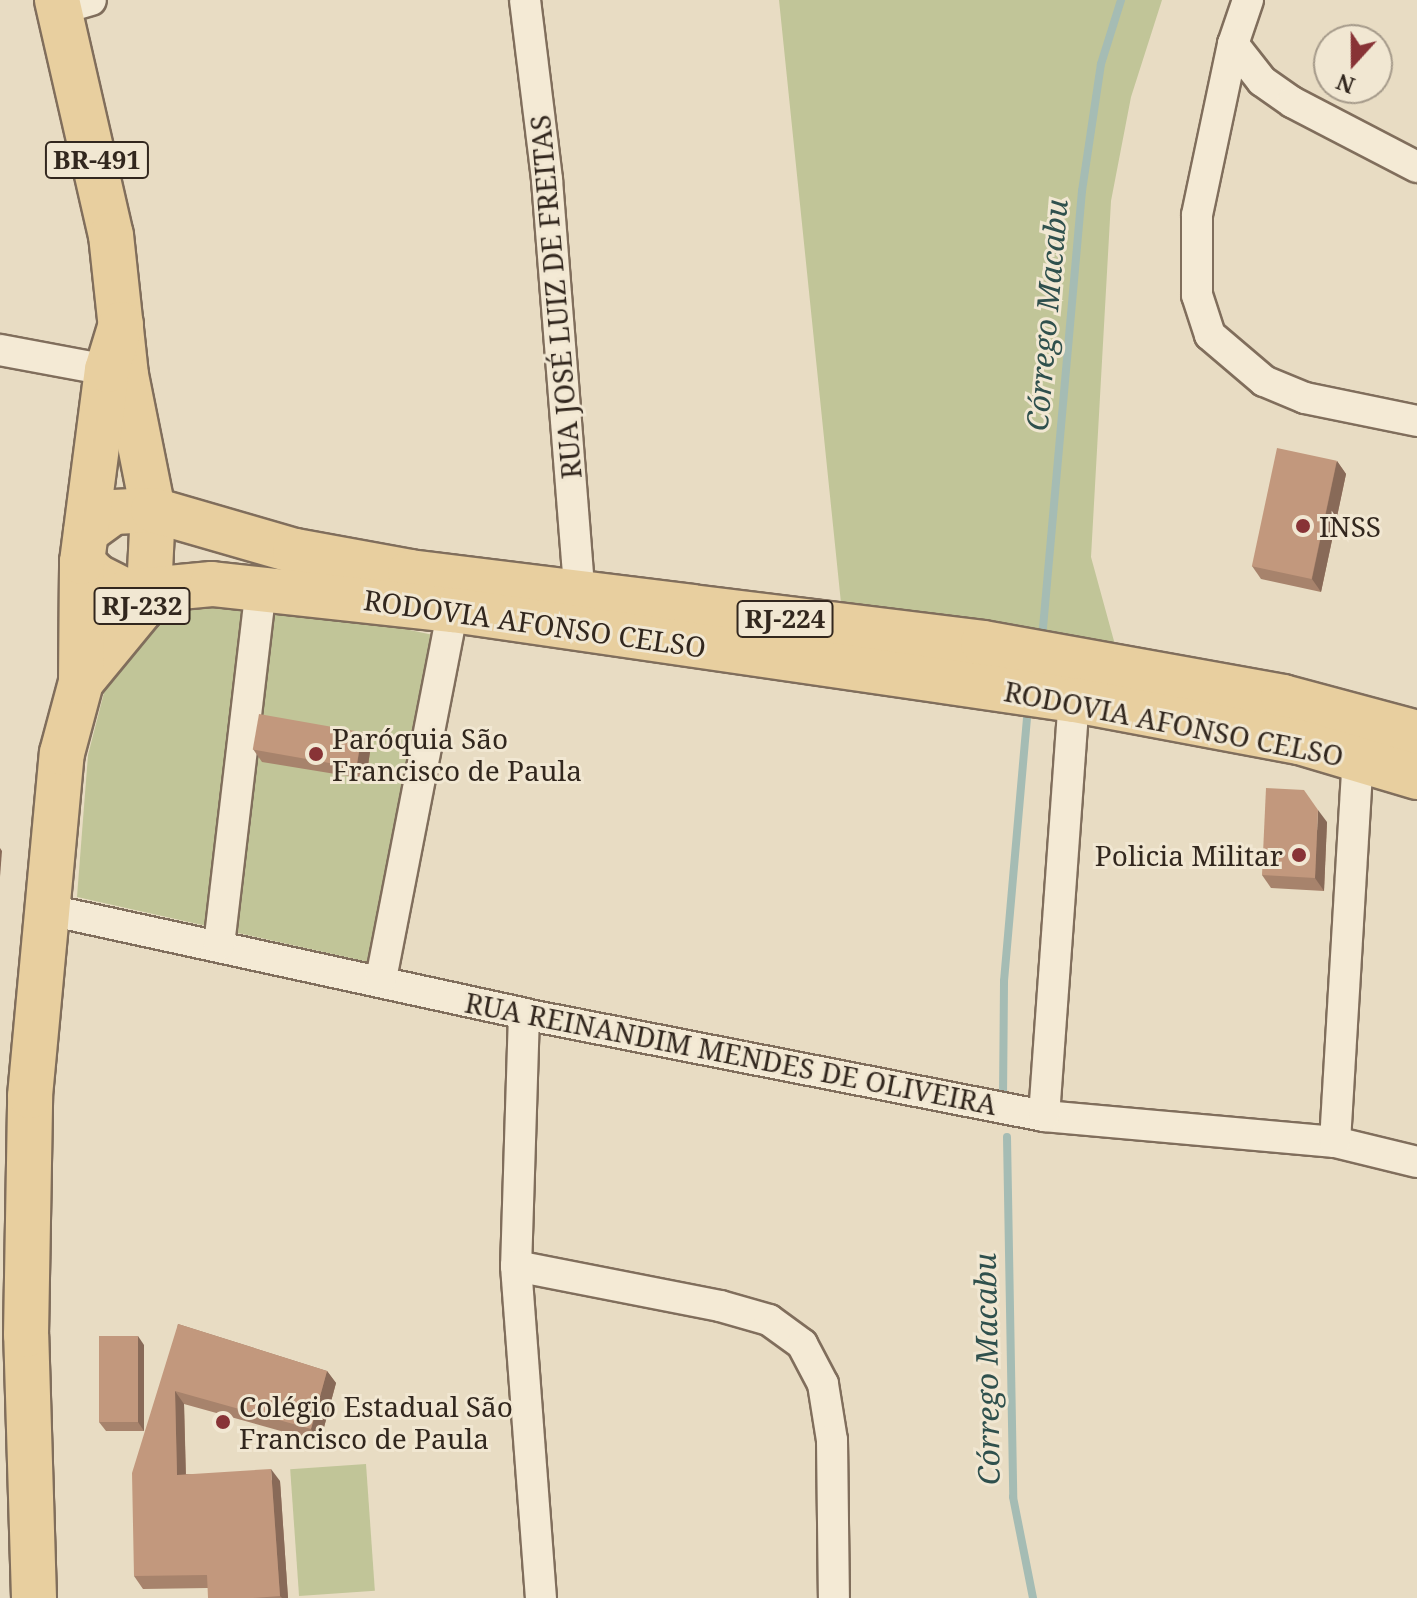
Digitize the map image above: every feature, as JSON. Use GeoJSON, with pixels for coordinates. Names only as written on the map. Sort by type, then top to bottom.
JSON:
{"type":"FeatureCollection","features":[{"type":"Feature","properties":{"kind":"main road","name":"BR-491"},"geometry":{"type":"LineString","coordinates":[[69,3],[153,510]]}},
{"type":"Feature","properties":{"kind":"main road","name":"BR-491"},"geometry":{"type":"LineString","coordinates":[[84,547],[107,370],[121,324]]}},
{"type":"Feature","properties":{"kind":"main road","name":"RODOVIA AFONSO CELSO"},"geometry":{"type":"LineString","coordinates":[[1417,733],[1283,697],[983,643],[580,595],[295,551],[153,510],[114,512],[84,547],[111,586],[149,591],[212,584],[261,587],[453,610],[1074,700],[1299,742],[1417,777]]}},
{"type":"Feature","properties":{"kind":"main road","name":"RJ-232"},"geometry":{"type":"LineString","coordinates":[[81,682],[141,609],[149,591],[153,510]]}},
{"type":"Feature","properties":{"kind":"main road","name":"RJ-232"},"geometry":{"type":"LineString","coordinates":[[81,682],[84,547]]}},
{"type":"Feature","properties":{"kind":"main road"},"geometry":{"type":"LineString","coordinates":[[34,1598],[13,1334],[30,1096],[62,753],[81,682]]}},
{"type":"Feature","properties":{"kind":"street","name":"RUA JOSÉ LUIZ DE FREITAS"},"geometry":{"type":"LineString","coordinates":[[525,0],[547,180],[580,595]]}},
{"type":"Feature","properties":{"kind":"street"},"geometry":{"type":"LineString","coordinates":[[1248,0],[1233,44],[1197,215],[1197,295],[1210,335],[1264,381],[1305,398],[1417,421]]}},
{"type":"Feature","properties":{"kind":"street"},"geometry":{"type":"LineString","coordinates":[[1233,44],[1262,81],[1282,95],[1417,167]]}},
{"type":"Feature","properties":{"kind":"street"},"geometry":{"type":"LineString","coordinates":[[0,350],[107,370]]}},
{"type":"Feature","properties":{"kind":"street"},"geometry":{"type":"LineString","coordinates":[[219,945],[261,587]]}},
{"type":"Feature","properties":{"kind":"street"},"geometry":{"type":"LineString","coordinates":[[381,979],[453,610]]}},
{"type":"Feature","properties":{"kind":"street"},"geometry":{"type":"LineString","coordinates":[[1044,1116],[1074,700]]}},
{"type":"Feature","properties":{"kind":"street"},"geometry":{"type":"LineString","coordinates":[[1335,1142],[1358,758]]}},
{"type":"Feature","properties":{"kind":"street","name":"RUA REINANDIM MENDES DE OLIVEIRA"},"geometry":{"type":"LineString","coordinates":[[49,910],[381,979],[524,1014],[1044,1116],[1335,1142],[1417,1162]]}},
{"type":"Feature","properties":{"kind":"street"},"geometry":{"type":"LineString","coordinates":[[524,1014],[516,1266],[541,1598]]}},
{"type":"Feature","properties":{"kind":"street"},"geometry":{"type":"LineString","coordinates":[[516,1266],[720,1306],[769,1320],[802,1344],[823,1384],[832,1440],[834,1598]]}},
{"type":"Feature","properties":{"kind":"green space"},"geometry":{"type":"Polygon","coordinates":[[[779,0],[1162,0],[1131,97],[1111,201],[1091,557],[1117,652],[841,603],[779,0]]]}},
{"type":"Feature","properties":{"kind":"green space"},"geometry":{"type":"Polygon","coordinates":[[[240,594],[438,636],[373,963],[77,897],[88,755],[108,677],[156,615],[188,600],[240,594]]]}},
{"type":"Feature","properties":{"kind":"green space"},"geometry":{"type":"Polygon","coordinates":[[[366,1464],[375,1591],[299,1596],[290,1469],[366,1464]]]}},
{"type":"Feature","properties":{"kind":"building","name":"INSS"},"geometry":{"type":"Polygon","coordinates":[[[1277,448],[1337,461],[1312,579],[1252,566],[1277,448]]]}},
{"type":"Feature","properties":{"kind":"building","name":"Paróquia São Francisco de Paula"},"geometry":{"type":"Polygon","coordinates":[[[259,714],[362,732],[356,768],[253,749],[259,714]]]}},
{"type":"Feature","properties":{"kind":"building","name":"Policia Militar"},"geometry":{"type":"Polygon","coordinates":[[[1266,788],[1304,790],[1318,810],[1315,878],[1262,875],[1266,788]]]}},
{"type":"Feature","properties":{"kind":"building"},"geometry":{"type":"Polygon","coordinates":[[[178,1324],[327,1371],[311,1429],[175,1391],[177,1475],[271,1469],[280,1596],[208,1598],[207,1575],[134,1576],[132,1473],[178,1324]]]}},
{"type":"Feature","properties":{"kind":"building"},"geometry":{"type":"Polygon","coordinates":[[[99,1336],[138,1336],[138,1422],[99,1422],[99,1336]]]}},
{"type":"Feature","properties":{"kind":"waterway","name":"Córrego Macabu"},"geometry":{"type":"LineString","coordinates":[[1042,639],[1082,191],[1101,64],[1121,0]]}},
{"type":"Feature","properties":{"kind":"waterway","name":"Córrego Macabu"},"geometry":{"type":"LineString","coordinates":[[1003,1098],[1004,981],[1027,717]]}},
{"type":"Feature","properties":{"kind":"waterway","name":"Córrego Macabu"},"geometry":{"type":"LineString","coordinates":[[1007,1137],[1013,1497],[1033,1598]]}},
{"type":"Feature","properties":{"kind":"place","name":"INSS"},"geometry":{"type":"Point","coordinates":[1303,526]}},
{"type":"Feature","properties":{"kind":"place","name":"Paróquia São Francisco de Paula"},"geometry":{"type":"Point","coordinates":[316,754]}},
{"type":"Feature","properties":{"kind":"place","name":"Policia Militar"},"geometry":{"type":"Point","coordinates":[1299,855]}},
{"type":"Feature","properties":{"kind":"place","name":"Colégio Estadual São Francisco de Paula"},"geometry":{"type":"Point","coordinates":[223,1422]}}]}
